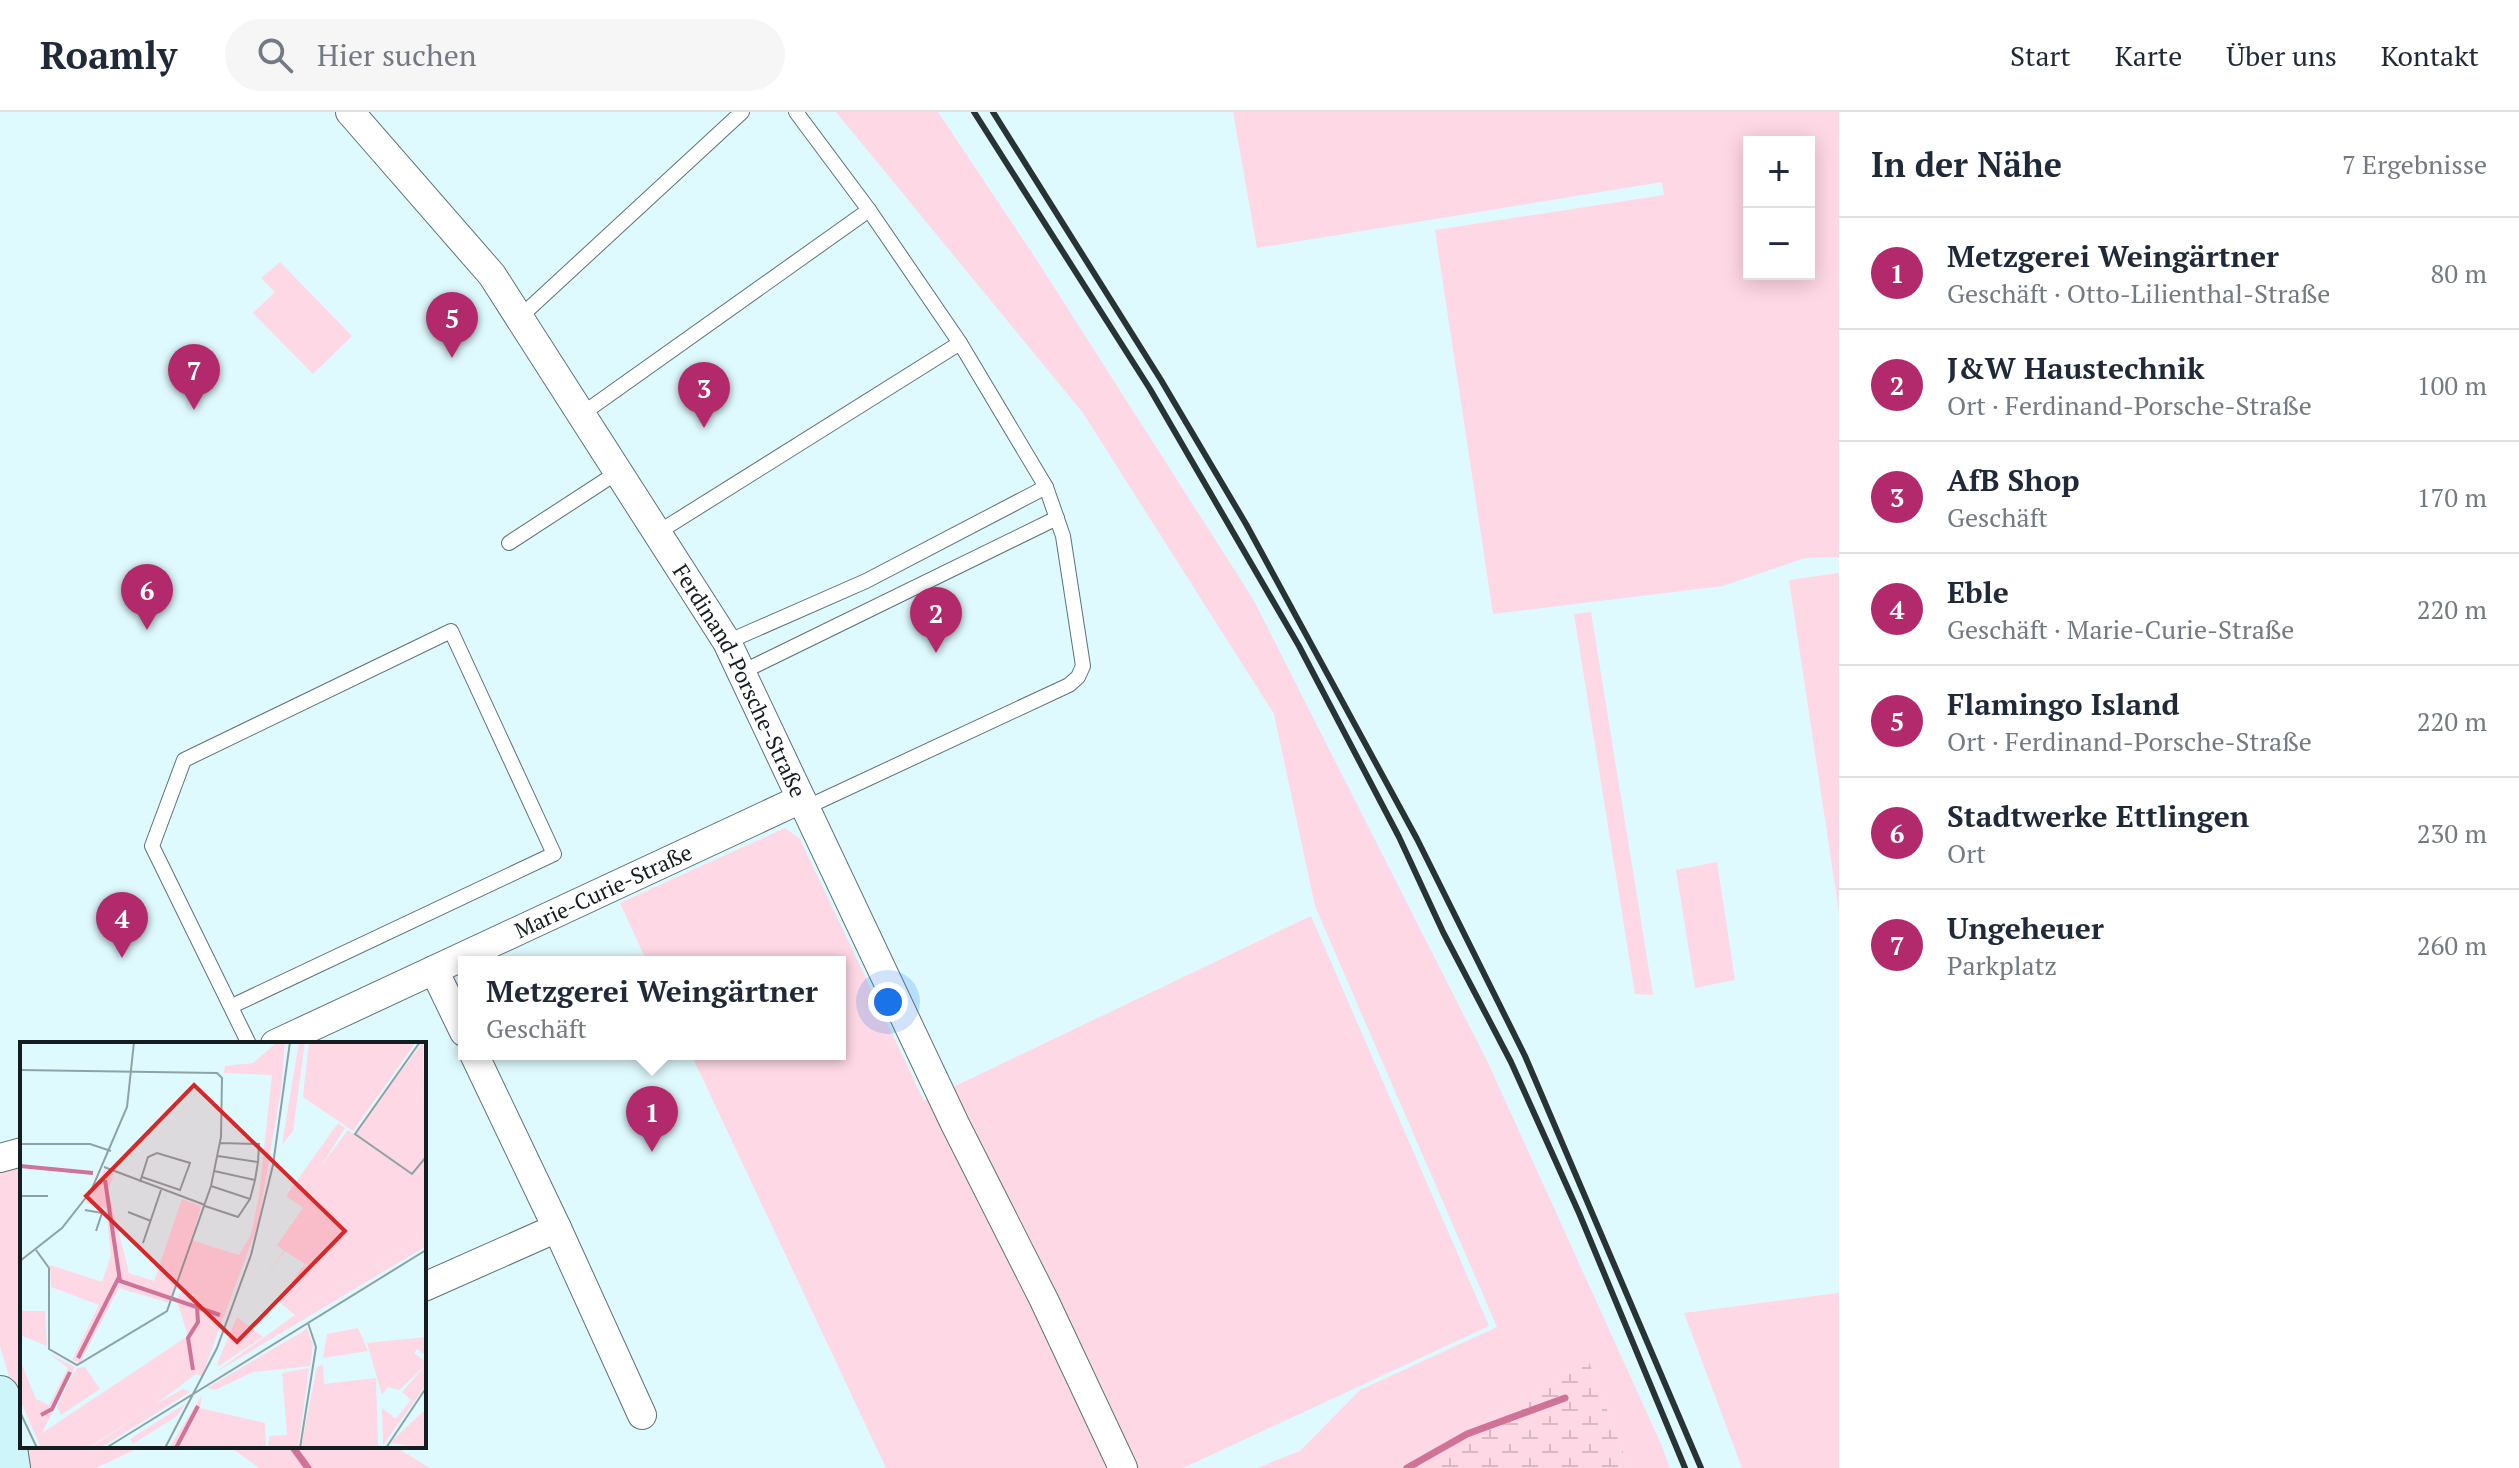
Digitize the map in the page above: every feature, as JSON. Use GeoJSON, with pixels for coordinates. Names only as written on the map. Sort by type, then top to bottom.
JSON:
{"type":"FeatureCollection","features":[{"type":"Feature","properties":{"kind":"street","name":"Ferdinand-Porsche-Straße"},"geometry":{"type":"LineString","coordinates":[[350,112],[492,275],[727,642],[955,1124],[1044,1300],[1123,1468]]}},
{"type":"Feature","properties":{"kind":"street","name":"Marie-Curie-Straße"},"geometry":{"type":"LineString","coordinates":[[465,956],[803,804]]}},
{"type":"Feature","properties":{"kind":"street","name":"Marie-Curie-Straße"},"geometry":{"type":"LineString","coordinates":[[279,1042],[458,959]]}},
{"type":"Feature","properties":{"kind":"street"},"geometry":{"type":"LineString","coordinates":[[434,970],[458,1020]]}},
{"type":"Feature","properties":{"kind":"street"},"geometry":{"type":"LineString","coordinates":[[477,1060],[642,1415]]}},
{"type":"Feature","properties":{"kind":"street"},"geometry":{"type":"LineString","coordinates":[[0,1158],[20,1153]]}},
{"type":"Feature","properties":{"kind":"street"},"geometry":{"type":"LineString","coordinates":[[426,1286],[557,1228]]}},
{"type":"Feature","properties":{"kind":"street"},"geometry":{"type":"LineString","coordinates":[[0,1395],[11,1468]]}},
{"type":"Feature","properties":{"kind":"lane"},"geometry":{"type":"LineString","coordinates":[[520,317],[742,112]]}},
{"type":"Feature","properties":{"kind":"lane"},"geometry":{"type":"LineString","coordinates":[[796,112],[869,210],[960,343],[1046,487],[1063,536],[1083,666],[1078,677],[1069,685],[803,804]]}},
{"type":"Feature","properties":{"kind":"lane"},"geometry":{"type":"LineString","coordinates":[[582,414],[869,210]]}},
{"type":"Feature","properties":{"kind":"lane"},"geometry":{"type":"LineString","coordinates":[[657,533],[960,343]]}},
{"type":"Feature","properties":{"kind":"lane"},"geometry":{"type":"LineString","coordinates":[[509,543],[618,472]]}},
{"type":"Feature","properties":{"kind":"lane"},"geometry":{"type":"LineString","coordinates":[[727,642],[866,581],[1046,487]]}},
{"type":"Feature","properties":{"kind":"lane"},"geometry":{"type":"LineString","coordinates":[[742,672],[1057,518]]}},
{"type":"Feature","properties":{"kind":"lane"},"geometry":{"type":"LineString","coordinates":[[232,1006],[554,854],[451,631],[184,760],[152,846],[248,1042]]}},
{"type":"Feature","properties":{"kind":"green space"},"geometry":{"type":"Polygon","coordinates":[[[836,112],[938,112],[1038,262],[1253,599],[1489,1065],[1670,1468],[1629,1468],[1589,1362],[1400,1468],[1257,1468],[1300,1451],[1360,1390],[1497,1327],[1315,906],[1274,714],[1083,413],[836,112]]]}},
{"type":"Feature","properties":{"kind":"green space"},"geometry":{"type":"Polygon","coordinates":[[[1233,112],[1839,112],[1839,557],[1805,558],[1723,586],[1493,614],[1435,230],[1664,195],[1662,182],[1257,248],[1233,112]]]}},
{"type":"Feature","properties":{"kind":"green space"},"geometry":{"type":"Polygon","coordinates":[[[280,262],[352,336],[313,374],[253,313],[275,292],[261,278],[280,262]]]}},
{"type":"Feature","properties":{"kind":"green space"},"geometry":{"type":"Polygon","coordinates":[[[1839,573],[1839,912],[1789,580],[1839,573]]]}},
{"type":"Feature","properties":{"kind":"green space"},"geometry":{"type":"Polygon","coordinates":[[[1591,612],[1653,995],[1635,994],[1574,614],[1591,612]]]}},
{"type":"Feature","properties":{"kind":"green space"},"geometry":{"type":"Polygon","coordinates":[[[785,828],[800,839],[924,1101],[1311,916],[1489,1326],[1183,1468],[886,1468],[694,1060],[846,1060],[846,956],[644,956],[620,903],[785,828]]]}},
{"type":"Feature","properties":{"kind":"green space"},"geometry":{"type":"Polygon","coordinates":[[[1717,862],[1735,980],[1695,988],[1676,870],[1717,862]]]}},
{"type":"Feature","properties":{"kind":"green space"},"geometry":{"type":"Polygon","coordinates":[[[20,1163],[20,1413],[0,1346],[0,1170],[20,1163]]]}},
{"type":"Feature","properties":{"kind":"green space"},"geometry":{"type":"Polygon","coordinates":[[[1839,1293],[1839,1468],[1742,1468],[1684,1313],[1839,1293]]]}},
{"type":"Feature","properties":{"kind":"green space"},"geometry":{"type":"Polygon","coordinates":[[[1589,1362],[1629,1468],[1400,1468],[1589,1362]]]}},
{"type":"Feature","properties":{"kind":"green space"},"geometry":{"type":"Polygon","coordinates":[[[24,1448],[139,1448],[96,1468],[27,1468],[24,1448]]]}},
{"type":"Feature","properties":{"kind":"green space"},"geometry":{"type":"Polygon","coordinates":[[[232,1448],[397,1448],[430,1468],[259,1468],[232,1448]]]}},
{"type":"Feature","properties":{"kind":"waterway"},"geometry":{"type":"LineString","coordinates":[[1407,1468],[1467,1434],[1565,1398]]}},
{"type":"Feature","properties":{"kind":"waterway"},"geometry":{"type":"LineString","coordinates":[[293,1448],[308,1468]]}},
{"type":"Feature","properties":{"kind":"railway"},"geometry":{"type":"LineString","coordinates":[[974,112],[1150,389],[1299,646],[1511,1062],[1579,1213],[1685,1468]]}},
{"type":"Feature","properties":{"kind":"railway"},"geometry":{"type":"LineString","coordinates":[[993,112],[1161,380],[1246,524],[1417,839],[1525,1056],[1701,1468]]}},
{"type":"Feature","properties":{"kind":"place","name":"Flamingo Island"},"geometry":{"type":"Point","coordinates":[452,358]}},
{"type":"Feature","properties":{"kind":"place","name":"Ungeheuer"},"geometry":{"type":"Point","coordinates":[194,410]}},
{"type":"Feature","properties":{"kind":"place","name":"AfB Shop"},"geometry":{"type":"Point","coordinates":[704,428]}},
{"type":"Feature","properties":{"kind":"place","name":"Stadtwerke Ettlingen"},"geometry":{"type":"Point","coordinates":[147,630]}},
{"type":"Feature","properties":{"kind":"place","name":"J&W Haustechnik"},"geometry":{"type":"Point","coordinates":[936,653]}},
{"type":"Feature","properties":{"kind":"place","name":"Eble"},"geometry":{"type":"Point","coordinates":[122,958]}},
{"type":"Feature","properties":{"kind":"place","name":"Metzgerei Weingärtner"},"geometry":{"type":"Point","coordinates":[652,1152]}}]}
